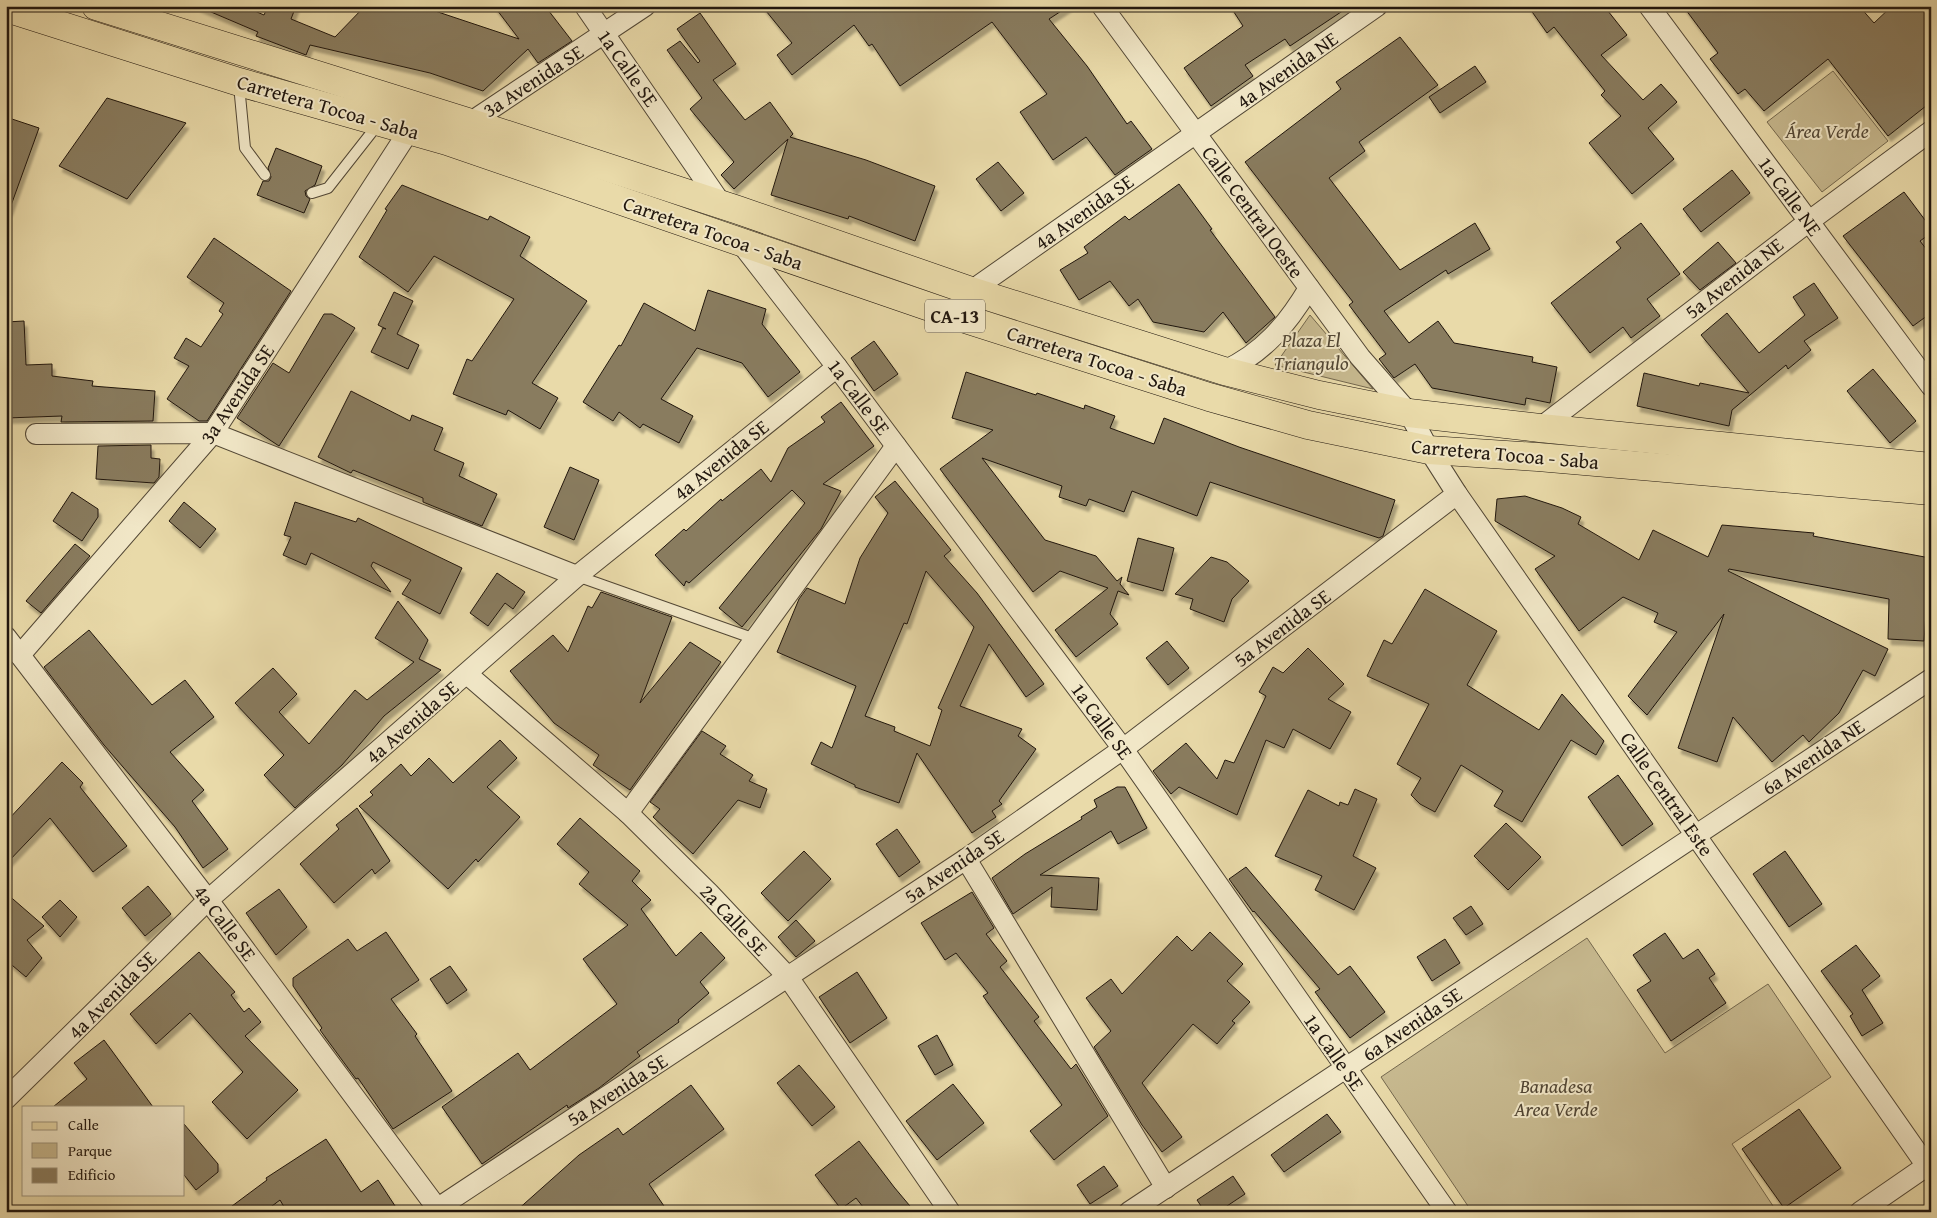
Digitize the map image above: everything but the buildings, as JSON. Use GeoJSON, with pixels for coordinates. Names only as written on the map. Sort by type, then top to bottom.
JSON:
{"type":"FeatureCollection","features":[{"type":"Feature","properties":{"kind":"main road","name":"Carretera Tocoa - Saba"},"geometry":{"type":"LineString","coordinates":[[96,6],[416,120],[448,141],[740,242],[956,316],[1209,397],[1308,425],[1429,450],[1538,457],[1931,491]]}},
{"type":"Feature","properties":{"kind":"main road","name":"Carretera Tocoa - Saba"},"geometry":{"type":"LineString","coordinates":[[6,8],[239,82],[379,123],[416,120],[468,122],[722,205],[971,291],[1224,371],[1319,395],[1409,413],[1931,467]]}},
{"type":"Feature","properties":{"kind":"street","name":"1a Calle SE"},"geometry":{"type":"LineString","coordinates":[[585,6],[722,205]]}},
{"type":"Feature","properties":{"kind":"street","name":"3a Avenida SE"},"geometry":{"type":"LineString","coordinates":[[448,141],[468,122],[645,6]]}},
{"type":"Feature","properties":{"kind":"street","name":"Calle Central Oeste"},"geometry":{"type":"LineString","coordinates":[[1102,6],[1308,288],[1360,356],[1409,413]]}},
{"type":"Feature","properties":{"kind":"street","name":"4a Avenida NE"},"geometry":{"type":"LineString","coordinates":[[1196,133],[1377,6]]}},
{"type":"Feature","properties":{"kind":"street","name":"1a Calle NE"},"geometry":{"type":"LineString","coordinates":[[1649,6],[1931,386]]}},
{"type":"Feature","properties":{"kind":"street","name":"3a Avenida SE"},"geometry":{"type":"LineString","coordinates":[[20,656],[214,433],[416,120]]}},
{"type":"Feature","properties":{"kind":"street","name":"5a Avenida NE"},"geometry":{"type":"LineString","coordinates":[[1540,428],[1931,130]]}},
{"type":"Feature","properties":{"kind":"street","name":"4a Avenida SE"},"geometry":{"type":"LineString","coordinates":[[971,291],[1196,133]]}},
{"type":"Feature","properties":{"kind":"street","name":"1a Calle SE"},"geometry":{"type":"LineString","coordinates":[[740,242],[837,367],[1123,748],[1345,1069],[1447,1212]]}},
{"type":"Feature","properties":{"kind":"street"},"geometry":{"type":"LineString","coordinates":[[1224,371],[1244,362],[1270,342],[1292,316],[1308,288]]}},
{"type":"Feature","properties":{"kind":"street","name":"4a Avenida SE"},"geometry":{"type":"LineString","coordinates":[[6,1099],[208,900],[468,674],[577,576],[837,367]]}},
{"type":"Feature","properties":{"kind":"street","name":"Calle Central Este"},"geometry":{"type":"LineString","coordinates":[[1409,413],[1429,450],[1457,494],[1929,1167]]}},
{"type":"Feature","properties":{"kind":"street"},"geometry":{"type":"LineString","coordinates":[[36,434],[214,433],[577,576]]}},
{"type":"Feature","properties":{"kind":"street"},"geometry":{"type":"LineString","coordinates":[[628,813],[896,446]]}},
{"type":"Feature","properties":{"kind":"street","name":"5a Avenida SE"},"geometry":{"type":"LineString","coordinates":[[437,1211],[966,859],[1123,748],[1457,494]]}},
{"type":"Feature","properties":{"kind":"street","name":"4a Calle SE"},"geometry":{"type":"LineString","coordinates":[[6,637],[208,900],[437,1211]]}},
{"type":"Feature","properties":{"kind":"street","name":"2a Calle SE"},"geometry":{"type":"LineString","coordinates":[[468,674],[628,813],[709,893],[788,977],[950,1212]]}},
{"type":"Feature","properties":{"kind":"street","name":"6a Avenida NE"},"geometry":{"type":"LineString","coordinates":[[1695,835],[1931,679]]}},
{"type":"Feature","properties":{"kind":"street","name":"6a Avenida SE"},"geometry":{"type":"LineString","coordinates":[[1129,1212],[1695,835]]}},
{"type":"Feature","properties":{"kind":"street"},"geometry":{"type":"LineString","coordinates":[[966,859],[1166,1188]]}},
{"type":"Feature","properties":{"kind":"street"},"geometry":{"type":"LineString","coordinates":[[1860,1212],[1929,1167]]}},
{"type":"Feature","properties":{"kind":"lane"},"geometry":{"type":"LineString","coordinates":[[239,82],[245,148],[265,175]]}},
{"type":"Feature","properties":{"kind":"lane"},"geometry":{"type":"LineString","coordinates":[[312,193],[328,188],[379,123]]}},
{"type":"Feature","properties":{"kind":"lane"},"geometry":{"type":"LineString","coordinates":[[577,576],[755,639]]}},
{"type":"Feature","properties":{"kind":"green space","name":"Área Verde"},"geometry":{"type":"Polygon","coordinates":[[[1833,71],[1888,141],[1822,192],[1767,122],[1833,71]]]}},
{"type":"Feature","properties":{"kind":"green space","name":"Plaza El Triangulo"},"geometry":{"type":"Polygon","coordinates":[[[1310,315],[1373,389],[1275,365],[1310,315]]]}},
{"type":"Feature","properties":{"kind":"green space","name":"Banadesa Area Verde"},"geometry":{"type":"Polygon","coordinates":[[[1587,938],[1665,1053],[1768,984],[1831,1077],[1732,1144],[1777,1212],[1472,1212],[1381,1077],[1587,938]]]}}]}
